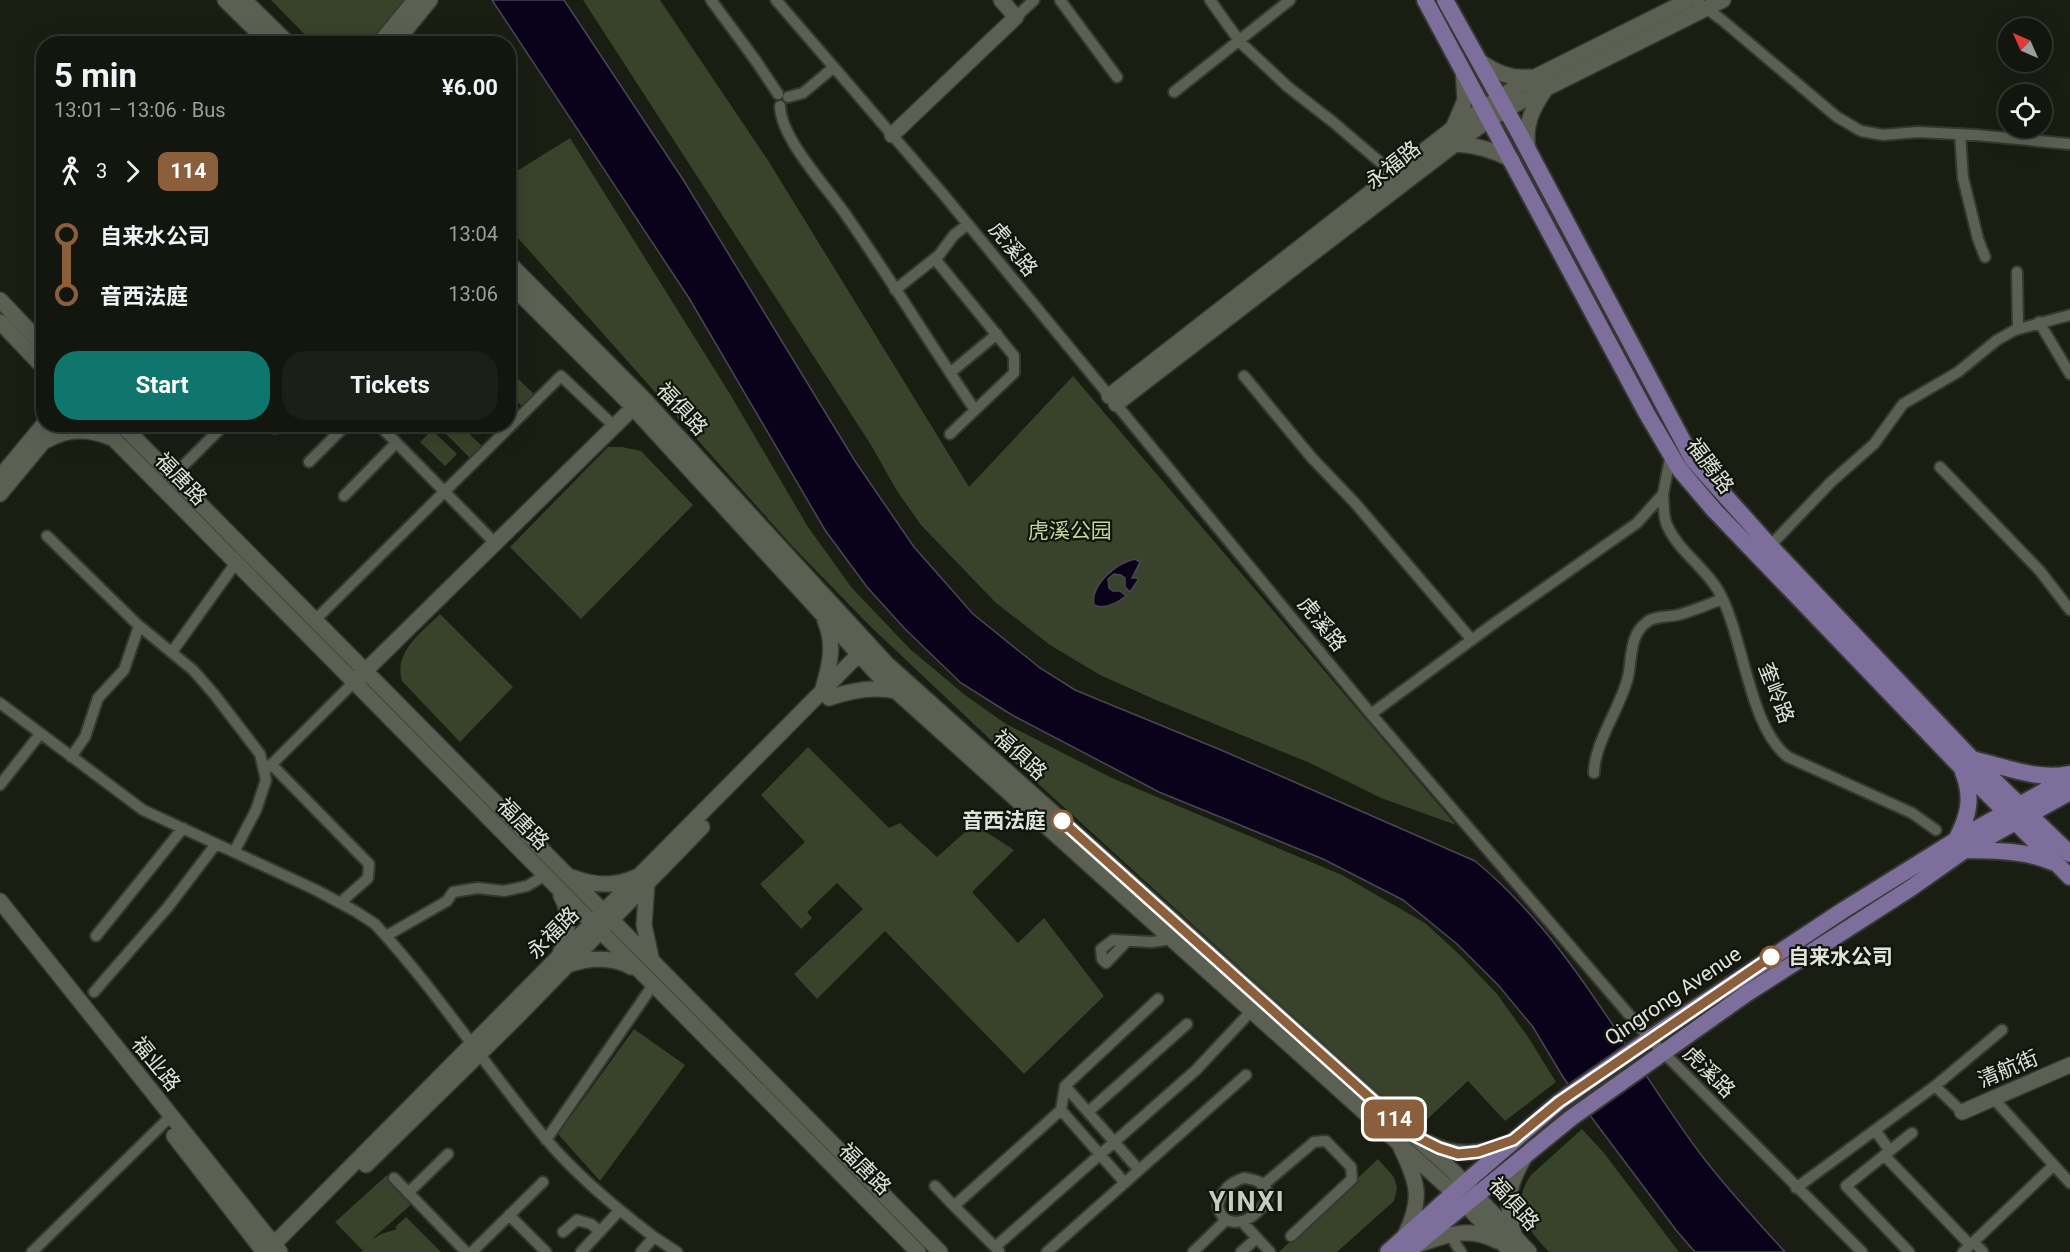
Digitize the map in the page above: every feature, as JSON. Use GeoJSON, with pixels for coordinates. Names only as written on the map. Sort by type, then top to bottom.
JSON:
{"type":"FeatureCollection","features":[{"type":"Feature","properties":{"kind":"main road","name":"福腾路"},"geometry":{"type":"LineString","coordinates":[[1425,0],[1680,470],[1714,510],[2017,813],[2066,866]]}},
{"type":"Feature","properties":{"kind":"main road","name":"福腾路"},"geometry":{"type":"LineString","coordinates":[[1445,0],[1685,447],[1710,481],[1967,763]]}},
{"type":"Feature","properties":{"kind":"main road"},"geometry":{"type":"LineString","coordinates":[[2066,866],[2016,852],[1960,845],[1969,808],[1967,763],[2052,777],[2070,775]]}},
{"type":"Feature","properties":{"kind":"main road","name":"Qingrong Avenue"},"geometry":{"type":"LineString","coordinates":[[1409,1245],[1459,1188],[1559,1102],[1736,980],[2017,813],[2070,775]]}},
{"type":"Feature","properties":{"kind":"main road","name":"Qingrong Avenue"},"geometry":{"type":"LineString","coordinates":[[2017,813],[2070,792]]}},
{"type":"Feature","properties":{"kind":"main road","name":"Qingrong Avenue"},"geometry":{"type":"LineString","coordinates":[[1388,1252],[1409,1245],[1472,1201],[1572,1118],[1746,994],[1911,888],[1960,845]]}},
{"type":"Feature","properties":{"kind":"street"},"geometry":{"type":"LineString","coordinates":[[225,0],[262,36]]}},
{"type":"Feature","properties":{"kind":"street"},"geometry":{"type":"LineString","coordinates":[[244,0],[281,36]]}},
{"type":"Feature","properties":{"kind":"street"},"geometry":{"type":"LineString","coordinates":[[386,36],[415,0]]}},
{"type":"Feature","properties":{"kind":"street"},"geometry":{"type":"LineString","coordinates":[[401,36],[430,0]]}},
{"type":"Feature","properties":{"kind":"street"},"geometry":{"type":"LineString","coordinates":[[711,0],[782,99],[780,116],[793,142],[848,217],[975,410]]}},
{"type":"Feature","properties":{"kind":"street","name":"虎溪路"},"geometry":{"type":"LineString","coordinates":[[776,0],[968,224],[1656,1057],[1862,1252]]}},
{"type":"Feature","properties":{"kind":"street"},"geometry":{"type":"LineString","coordinates":[[1001,0],[1016,17]]}},
{"type":"Feature","properties":{"kind":"street"},"geometry":{"type":"LineString","coordinates":[[892,135],[1034,0]]}},
{"type":"Feature","properties":{"kind":"street"},"geometry":{"type":"LineString","coordinates":[[1060,0],[1118,77]]}},
{"type":"Feature","properties":{"kind":"street"},"geometry":{"type":"LineString","coordinates":[[1210,0],[1240,42],[1288,87],[1394,174]]}},
{"type":"Feature","properties":{"kind":"street"},"geometry":{"type":"LineString","coordinates":[[1174,92],[1240,42],[1290,0]]}},
{"type":"Feature","properties":{"kind":"street","name":"永福路"},"geometry":{"type":"LineString","coordinates":[[1113,400],[1394,174],[1502,104],[1689,0]]}},
{"type":"Feature","properties":{"kind":"street","name":"永福路"},"geometry":{"type":"LineString","coordinates":[[1541,82],[1700,4],[1723,0]]}},
{"type":"Feature","properties":{"kind":"street"},"geometry":{"type":"LineString","coordinates":[[1700,4],[1837,117],[1861,131],[1883,135],[1918,132],[1960,134],[2070,144]]}},
{"type":"Feature","properties":{"kind":"street"},"geometry":{"type":"LineString","coordinates":[[1478,59],[1492,70],[1506,76],[1541,82],[1529,118],[1526,136],[1528,152]]}},
{"type":"Feature","properties":{"kind":"street"},"geometry":{"type":"LineString","coordinates":[[782,99],[803,93],[834,67]]}},
{"type":"Feature","properties":{"kind":"street"},"geometry":{"type":"LineString","coordinates":[[1462,69],[1465,100],[1454,136],[1512,160]]}},
{"type":"Feature","properties":{"kind":"street"},"geometry":{"type":"LineString","coordinates":[[1960,134],[1963,177],[1978,239],[1985,257]]}},
{"type":"Feature","properties":{"kind":"street","name":"永福路"},"geometry":{"type":"LineString","coordinates":[[1113,400],[1454,136]]}},
{"type":"Feature","properties":{"kind":"street"},"geometry":{"type":"LineString","coordinates":[[895,290],[934,259],[954,235],[968,224]]}},
{"type":"Feature","properties":{"kind":"street"},"geometry":{"type":"LineString","coordinates":[[934,259],[1014,356],[1014,373],[950,434]]}},
{"type":"Feature","properties":{"kind":"street","name":"福俱路"},"geometry":{"type":"LineString","coordinates":[[516,271],[867,652],[898,692],[1172,939],[1256,1005]]}},
{"type":"Feature","properties":{"kind":"street"},"geometry":{"type":"LineString","coordinates":[[2017,272],[2018,329]]}},
{"type":"Feature","properties":{"kind":"street","name":"福俱路"},"geometry":{"type":"LineString","coordinates":[[516,289],[638,403],[822,613],[867,652],[887,664],[1256,1005],[1459,1188],[1510,1245],[1529,1252]]}},
{"type":"Feature","properties":{"kind":"street"},"geometry":{"type":"LineString","coordinates":[[0,300],[36,337]]}},
{"type":"Feature","properties":{"kind":"street"},"geometry":{"type":"LineString","coordinates":[[1770,546],[1831,482],[1874,444],[1903,404],[1958,372],[1997,340],[2018,329],[2070,315]]}},
{"type":"Feature","properties":{"kind":"street"},"geometry":{"type":"LineString","coordinates":[[0,322],[36,360]]}},
{"type":"Feature","properties":{"kind":"street"},"geometry":{"type":"LineString","coordinates":[[2039,322],[2070,374]]}},
{"type":"Feature","properties":{"kind":"street"},"geometry":{"type":"LineString","coordinates":[[950,374],[997,334]]}},
{"type":"Feature","properties":{"kind":"street"},"geometry":{"type":"LineString","coordinates":[[516,421],[561,376],[614,426]]}},
{"type":"Feature","properties":{"kind":"street"},"geometry":{"type":"LineString","coordinates":[[1244,376],[1312,458],[1355,503],[1472,640]]}},
{"type":"Feature","properties":{"kind":"street"},"geometry":{"type":"LineString","coordinates":[[234,852],[256,810],[268,768],[638,403]]}},
{"type":"Feature","properties":{"kind":"street"},"geometry":{"type":"LineString","coordinates":[[0,477],[37,432]]}},
{"type":"Feature","properties":{"kind":"street"},"geometry":{"type":"LineString","coordinates":[[0,494],[52,432]]}},
{"type":"Feature","properties":{"kind":"street"},"geometry":{"type":"LineString","coordinates":[[44,442],[57,435],[72,432]]}},
{"type":"Feature","properties":{"kind":"street"},"geometry":{"type":"LineString","coordinates":[[97,432],[112,438]]}},
{"type":"Feature","properties":{"kind":"street","name":"福唐路"},"geometry":{"type":"LineString","coordinates":[[106,432],[918,1252]]}},
{"type":"Feature","properties":{"kind":"street","name":"福唐路"},"geometry":{"type":"LineString","coordinates":[[128,432],[940,1252]]}},
{"type":"Feature","properties":{"kind":"street"},"geometry":{"type":"LineString","coordinates":[[172,477],[217,432]]}},
{"type":"Feature","properties":{"kind":"street"},"geometry":{"type":"LineString","coordinates":[[309,462],[339,432]]}},
{"type":"Feature","properties":{"kind":"street"},"geometry":{"type":"LineString","coordinates":[[386,432],[495,543]]}},
{"type":"Feature","properties":{"kind":"street"},"geometry":{"type":"LineString","coordinates":[[315,620],[505,432]]}},
{"type":"Feature","properties":{"kind":"street"},"geometry":{"type":"LineString","coordinates":[[344,496],[396,443]]}},
{"type":"Feature","properties":{"kind":"street"},"geometry":{"type":"LineString","coordinates":[[1371,714],[1637,523],[1663,494],[1671,454]]}},
{"type":"Feature","properties":{"kind":"street"},"geometry":{"type":"LineString","coordinates":[[1940,467],[2040,571],[2070,610]]}},
{"type":"Feature","properties":{"kind":"street","name":"奎岭路"},"geometry":{"type":"LineString","coordinates":[[1663,494],[1665,523],[1722,599],[1732,622],[1755,704],[1780,751],[1788,757],[1912,813],[1936,830]]}},
{"type":"Feature","properties":{"kind":"street"},"geometry":{"type":"LineString","coordinates":[[47,536],[140,627],[193,670],[260,754],[268,768],[369,864],[368,878],[340,903]]}},
{"type":"Feature","properties":{"kind":"street"},"geometry":{"type":"LineString","coordinates":[[172,652],[235,564]]}},
{"type":"Feature","properties":{"kind":"street"},"geometry":{"type":"LineString","coordinates":[[1594,773],[1594,766],[1604,736],[1628,677],[1632,646],[1642,626],[1649,620],[1677,615],[1722,599]]}},
{"type":"Feature","properties":{"kind":"street"},"geometry":{"type":"LineString","coordinates":[[822,613],[831,634],[830,668],[825,695],[871,688],[898,692]]}},
{"type":"Feature","properties":{"kind":"street"},"geometry":{"type":"LineString","coordinates":[[71,757],[85,737],[98,698],[124,670],[140,627]]}},
{"type":"Feature","properties":{"kind":"street","name":"永福路"},"geometry":{"type":"LineString","coordinates":[[274,1251],[867,652]]}},
{"type":"Feature","properties":{"kind":"street"},"geometry":{"type":"LineString","coordinates":[[0,704],[144,810],[340,903],[370,920],[386,936],[546,1140],[619,1211],[677,1252]]}},
{"type":"Feature","properties":{"kind":"street"},"geometry":{"type":"LineString","coordinates":[[0,785],[40,734]]}},
{"type":"Feature","properties":{"kind":"street"},"geometry":{"type":"LineString","coordinates":[[96,936],[183,828]]}},
{"type":"Feature","properties":{"kind":"street"},"geometry":{"type":"LineString","coordinates":[[94,992],[168,906],[216,844]]}},
{"type":"Feature","properties":{"kind":"street"},"geometry":{"type":"LineString","coordinates":[[386,936],[447,901],[453,892],[478,888],[504,891],[527,886],[544,876]]}},
{"type":"Feature","properties":{"kind":"street"},"geometry":{"type":"LineString","coordinates":[[569,876],[595,884],[643,880],[644,926],[653,962]]}},
{"type":"Feature","properties":{"kind":"street"},"geometry":{"type":"LineString","coordinates":[[556,888],[564,900],[567,913],[563,961],[612,960],[624,963],[641,973]]}},
{"type":"Feature","properties":{"kind":"street","name":"福业路"},"geometry":{"type":"LineString","coordinates":[[0,901],[167,1119]]}},
{"type":"Feature","properties":{"kind":"street","name":"福业路"},"geometry":{"type":"LineString","coordinates":[[0,918],[274,1251]]}},
{"type":"Feature","properties":{"kind":"street"},"geometry":{"type":"LineString","coordinates":[[1127,941],[1152,942],[1172,939]]}},
{"type":"Feature","properties":{"kind":"street"},"geometry":{"type":"LineString","coordinates":[[546,1140],[653,985]]}},
{"type":"Feature","properties":{"kind":"street"},"geometry":{"type":"LineString","coordinates":[[954,1206],[1061,1110],[1065,1086],[1158,999]]}},
{"type":"Feature","properties":{"kind":"street"},"geometry":{"type":"LineString","coordinates":[[935,1186],[997,1250],[1113,1141],[1196,1070],[1256,1005]]}},
{"type":"Feature","properties":{"kind":"street"},"geometry":{"type":"LineString","coordinates":[[1088,1112],[1187,1024]]}},
{"type":"Feature","properties":{"kind":"street"},"geometry":{"type":"LineString","coordinates":[[1796,1188],[1935,1086],[2002,1030]]}},
{"type":"Feature","properties":{"kind":"street","name":"清航街"},"geometry":{"type":"LineString","coordinates":[[1962,1112],[2070,1065]]}},
{"type":"Feature","properties":{"kind":"street"},"geometry":{"type":"LineString","coordinates":[[1047,1252],[1246,1075]]}},
{"type":"Feature","properties":{"kind":"street"},"geometry":{"type":"LineString","coordinates":[[1065,1086],[1139,1170]]}},
{"type":"Feature","properties":{"kind":"street"},"geometry":{"type":"LineString","coordinates":[[1935,1086],[1962,1112]]}},
{"type":"Feature","properties":{"kind":"street"},"geometry":{"type":"LineString","coordinates":[[1993,1098],[2070,1183]]}},
{"type":"Feature","properties":{"kind":"street"},"geometry":{"type":"LineString","coordinates":[[1061,1110],[1125,1183]]}},
{"type":"Feature","properties":{"kind":"street"},"geometry":{"type":"LineString","coordinates":[[32,1252],[167,1119]]}},
{"type":"Feature","properties":{"kind":"street"},"geometry":{"type":"LineString","coordinates":[[1875,1130],[1887,1153],[1969,1246],[1983,1252]]}},
{"type":"Feature","properties":{"kind":"street"},"geometry":{"type":"LineString","coordinates":[[1909,1252],[1846,1186],[1912,1133]]}},
{"type":"Feature","properties":{"kind":"street"},"geometry":{"type":"LineString","coordinates":[[1513,1140],[1478,1152],[1458,1154],[1404,1138],[1417,1201],[1409,1245],[1455,1234],[1475,1232],[1510,1245],[1507,1203],[1515,1173],[1526,1155]]}},
{"type":"Feature","properties":{"kind":"street"},"geometry":{"type":"LineString","coordinates":[[1262,1186],[1314,1142],[1326,1141],[1351,1167],[1352,1179],[1290,1236]]}},
{"type":"Feature","properties":{"kind":"street"},"geometry":{"type":"LineString","coordinates":[[408,1193],[448,1154]]}},
{"type":"Feature","properties":{"kind":"street"},"geometry":{"type":"LineString","coordinates":[[1969,1246],[2054,1165]]}},
{"type":"Feature","properties":{"kind":"street"},"geometry":{"type":"LineString","coordinates":[[394,1178],[466,1252]]}},
{"type":"Feature","properties":{"kind":"street"},"geometry":{"type":"LineString","coordinates":[[1244,1178],[1252,1179],[1262,1186],[1266,1196],[1266,1205],[1262,1214],[1245,1225],[1235,1226],[1224,1222],[1218,1206],[1221,1194],[1230,1184],[1244,1178]]}},
{"type":"Feature","properties":{"kind":"street"},"geometry":{"type":"LineString","coordinates":[[472,1252],[543,1182]]}},
{"type":"Feature","properties":{"kind":"street"},"geometry":{"type":"LineString","coordinates":[[581,1252],[619,1211]]}},
{"type":"Feature","properties":{"kind":"street"},"geometry":{"type":"LineString","coordinates":[[509,1215],[546,1252]]}},
{"type":"Feature","properties":{"kind":"street"},"geometry":{"type":"LineString","coordinates":[[563,1232],[577,1220],[591,1224],[600,1232]]}},
{"type":"Feature","properties":{"kind":"street"},"geometry":{"type":"LineString","coordinates":[[1193,1252],[1224,1222]]}},
{"type":"Feature","properties":{"kind":"street"},"geometry":{"type":"LineString","coordinates":[[1245,1225],[1270,1252]]}},
{"type":"Feature","properties":{"kind":"street"},"geometry":{"type":"LineString","coordinates":[[1455,1234],[1455,1243],[1461,1252]]}},
{"type":"Feature","properties":{"kind":"street"},"geometry":{"type":"LineString","coordinates":[[640,1252],[654,1237]]}},
{"type":"Feature","properties":{"kind":"street"},"geometry":{"type":"LineString","coordinates":[[1241,1252],[1257,1238]]}},
{"type":"Feature","properties":{"kind":"green space"},"geometry":{"type":"Polygon","coordinates":[[[271,0],[405,0],[375,36],[306,36],[271,0]]]}},
{"type":"Feature","properties":{"kind":"green space","name":"虎溪公园"},"geometry":{"type":"Polygon","coordinates":[[[583,0],[660,0],[769,162],[969,487],[1073,376],[1456,825],[1381,798],[1310,763],[1100,675],[1050,645],[996,603],[921,525],[897,491],[871,445],[583,0]]]}},
{"type":"Feature","properties":{"kind":"green space"},"geometry":{"type":"Polygon","coordinates":[[[570,138],[730,394],[808,527],[852,588],[910,649],[965,695],[1006,724],[1112,778],[1342,875],[1425,923],[1497,994],[1528,1037],[1556,1082],[1505,1121],[1468,1081],[1419,1127],[1374,1090],[1011,759],[871,627],[793,547],[516,236],[516,172],[570,138]]]}},
{"type":"Feature","properties":{"kind":"green space"},"geometry":{"type":"Polygon","coordinates":[[[516,377],[534,394],[522,406],[516,400],[516,377]]]}},
{"type":"Feature","properties":{"kind":"green space"},"geometry":{"type":"Polygon","coordinates":[[[430,432],[434,432],[457,454],[445,466],[420,442],[430,432]]]}},
{"type":"Feature","properties":{"kind":"green space"},"geometry":{"type":"Polygon","coordinates":[[[467,432],[482,446],[470,458],[445,433],[467,432]]]}},
{"type":"Feature","properties":{"kind":"green space"},"geometry":{"type":"Polygon","coordinates":[[[608,447],[641,451],[693,505],[581,619],[510,547],[608,447]]]}},
{"type":"Feature","properties":{"kind":"green space"},"geometry":{"type":"Polygon","coordinates":[[[440,614],[513,687],[460,742],[402,681],[400,671],[405,652],[411,643],[440,614]]]}},
{"type":"Feature","properties":{"kind":"green space"},"geometry":{"type":"Polygon","coordinates":[[[808,747],[889,828],[900,823],[937,857],[974,824],[1014,850],[972,892],[1018,943],[1044,918],[1104,996],[1024,1074],[885,931],[817,999],[794,974],[863,909],[837,883],[807,912],[812,918],[801,929],[760,884],[805,842],[761,795],[808,747]]]}},
{"type":"Feature","properties":{"kind":"green space"},"geometry":{"type":"Polygon","coordinates":[[[634,1029],[685,1065],[600,1181],[558,1134],[634,1029]]]}},
{"type":"Feature","properties":{"kind":"green space"},"geometry":{"type":"Polygon","coordinates":[[[1582,1129],[1604,1153],[1679,1252],[1549,1252],[1534,1235],[1521,1207],[1521,1197],[1525,1186],[1531,1175],[1582,1129]]]}},
{"type":"Feature","properties":{"kind":"green space"},"geometry":{"type":"Polygon","coordinates":[[[1378,1159],[1394,1177],[1397,1188],[1394,1201],[1337,1252],[1279,1252],[1378,1159]]]}},
{"type":"Feature","properties":{"kind":"green space"},"geometry":{"type":"Polygon","coordinates":[[[387,1175],[414,1202],[371,1240],[397,1229],[395,1227],[406,1217],[441,1252],[361,1252],[368,1244],[362,1250],[335,1222],[387,1175]]]}},
{"type":"Feature","properties":{"kind":"shaded area"},"geometry":{"type":"Polygon","coordinates":[[[492,0],[564,0],[684,181],[855,461],[914,547],[973,614],[1040,668],[1075,690],[1221,750],[1475,861],[1509,892],[1569,962],[1699,1152],[1730,1191],[1785,1252],[1695,1252],[1595,1122],[1563,1077],[1533,1027],[1499,986],[1457,944],[1403,900],[1323,859],[1159,792],[1012,715],[961,683],[905,629],[867,587],[825,530],[689,298],[492,0]]]}},
{"type":"Feature","properties":{"kind":"shaded area"},"geometry":{"type":"Polygon","coordinates":[[[1135,559],[1140,562],[1132,578],[1138,580],[1130,592],[1125,587],[1125,578],[1114,574],[1108,579],[1109,588],[1113,591],[1120,591],[1126,596],[1107,606],[1094,605],[1094,597],[1100,582],[1120,565],[1135,559]]]}},
{"type":"Feature","properties":{"kind":"bus line","name":"114"},"geometry":{"type":"LineString","coordinates":[[1062,821],[1409,1133],[1439,1148],[1458,1154],[1498,1147],[1513,1140],[1559,1102],[1771,957]]}},
{"type":"Feature","properties":{"kind":"place","name":"音西法庭"},"geometry":{"type":"Point","coordinates":[1062,821]}},
{"type":"Feature","properties":{"kind":"place","name":"自来水公司"},"geometry":{"type":"Point","coordinates":[1771,957]}},
{"type":"Feature","properties":{"kind":"district","name":"YINXI"},"geometry":{"type":"Point","coordinates":[1247,1202]}}]}
